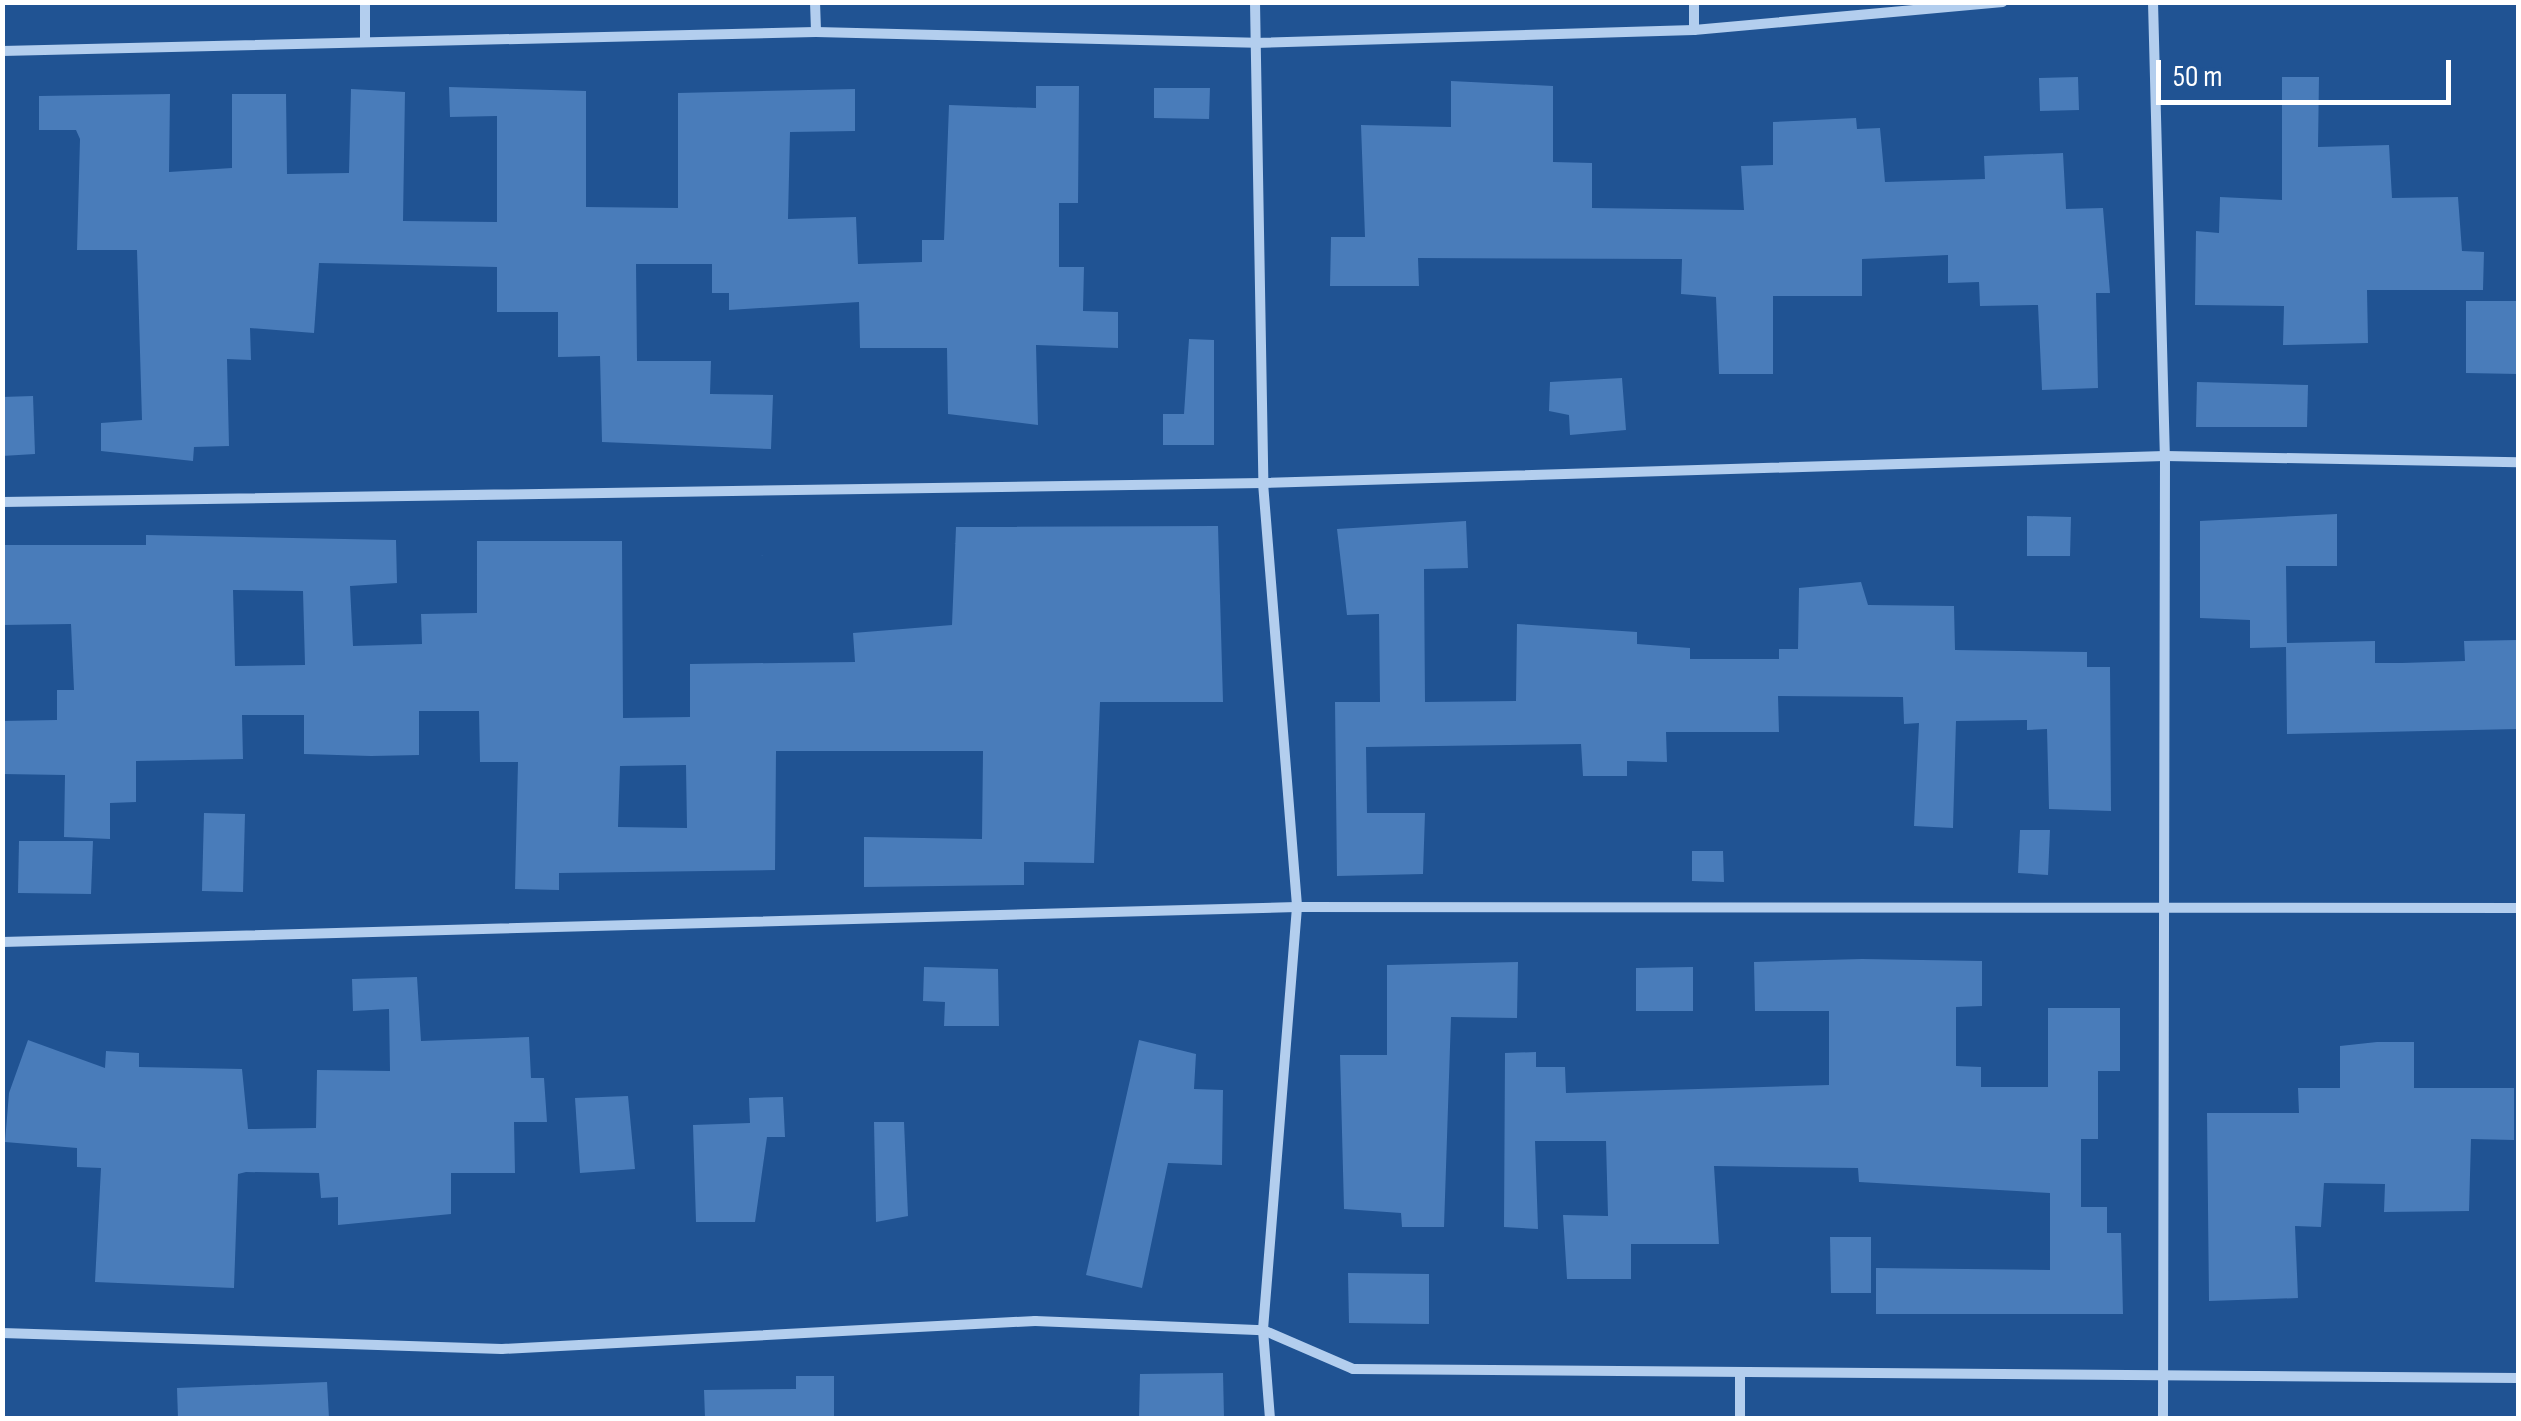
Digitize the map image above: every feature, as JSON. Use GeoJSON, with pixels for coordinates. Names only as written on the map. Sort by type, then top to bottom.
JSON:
{"type":"FeatureCollection","features":[{"type":"Feature","properties":{"kind":"street"},"geometry":{"type":"LineString","coordinates":[[365,2],[365,39]]}},
{"type":"Feature","properties":{"kind":"street"},"geometry":{"type":"LineString","coordinates":[[815,2],[816,32]]}},
{"type":"Feature","properties":{"kind":"street"},"geometry":{"type":"LineString","coordinates":[[1255,2],[1264,484],[1297,907],[1263,1330],[1270,1418]]}},
{"type":"Feature","properties":{"kind":"street"},"geometry":{"type":"LineString","coordinates":[[1694,2],[1694,30]]}},
{"type":"Feature","properties":{"kind":"street"},"geometry":{"type":"LineString","coordinates":[[2,50],[816,32],[1255,43],[1694,30],[2003,2]]}},
{"type":"Feature","properties":{"kind":"street"},"geometry":{"type":"LineString","coordinates":[[2153,2],[2165,456],[2166,903],[2160,1371],[2163,1418]]}},
{"type":"Feature","properties":{"kind":"street"},"geometry":{"type":"LineString","coordinates":[[2,502],[1264,484],[2165,456],[2518,462]]}},
{"type":"Feature","properties":{"kind":"street"},"geometry":{"type":"LineString","coordinates":[[2,942],[1297,907],[2166,903],[2518,908]]}},
{"type":"Feature","properties":{"kind":"street"},"geometry":{"type":"LineString","coordinates":[[2,1333],[502,1348],[1035,1321],[1263,1330],[1353,1370],[2160,1371],[2518,1378]]}},
{"type":"Feature","properties":{"kind":"street"},"geometry":{"type":"LineString","coordinates":[[1740,1372],[1740,1418]]}},
{"type":"Feature","properties":{"kind":"building"},"geometry":{"type":"Polygon","coordinates":[[[2078,77],[2079,110],[2040,111],[2039,78],[2078,77]]]}},
{"type":"Feature","properties":{"kind":"building"},"geometry":{"type":"Polygon","coordinates":[[[2282,77],[2319,77],[2318,147],[2389,145],[2392,198],[2458,197],[2462,251],[2484,252],[2483,290],[2367,290],[2368,343],[2283,345],[2284,306],[2195,305],[2196,231],[2219,233],[2220,197],[2282,200],[2282,77]]]}},
{"type":"Feature","properties":{"kind":"building"},"geometry":{"type":"Polygon","coordinates":[[[1451,81],[1553,86],[1553,162],[1592,163],[1592,208],[1744,210],[1741,166],[1773,165],[1773,122],[1856,118],[1857,129],[1880,128],[1885,182],[1985,179],[1984,156],[2063,153],[2066,209],[2103,208],[2110,293],[2096,293],[2098,388],[2042,390],[2038,305],[1980,306],[1979,282],[1948,283],[1948,255],[1862,259],[1862,296],[1773,296],[1773,374],[1719,374],[1716,297],[1681,294],[1682,259],[1418,258],[1419,286],[1330,286],[1331,237],[1365,237],[1361,125],[1451,127],[1451,81]]]}},
{"type":"Feature","properties":{"kind":"building"},"geometry":{"type":"Polygon","coordinates":[[[1036,86],[1079,86],[1078,203],[1059,203],[1059,267],[1084,267],[1083,311],[1118,312],[1118,348],[1036,345],[1038,425],[948,414],[947,348],[860,348],[859,302],[729,310],[729,293],[712,293],[712,264],[636,264],[637,361],[711,361],[710,394],[773,395],[771,449],[602,442],[600,356],[558,357],[558,312],[497,312],[497,267],[319,263],[314,333],[250,328],[251,360],[227,359],[229,446],[194,447],[193,461],[101,451],[101,423],[142,420],[137,250],[77,250],[80,139],[76,130],[39,130],[39,96],[170,94],[169,172],[232,168],[232,94],[286,94],[287,174],[349,173],[351,89],[405,92],[403,221],[497,222],[497,116],[450,117],[449,87],[586,91],[586,207],[678,208],[678,93],[855,89],[855,131],[790,132],[788,219],[856,217],[858,264],[922,262],[922,240],[944,240],[949,105],[1036,108],[1036,86]]]}},
{"type":"Feature","properties":{"kind":"building"},"geometry":{"type":"Polygon","coordinates":[[[1154,88],[1210,88],[1209,119],[1154,118],[1154,88]]]}},
{"type":"Feature","properties":{"kind":"building"},"geometry":{"type":"Polygon","coordinates":[[[2466,301],[2518,301],[2518,374],[2466,373],[2466,301]]]}},
{"type":"Feature","properties":{"kind":"building"},"geometry":{"type":"Polygon","coordinates":[[[1189,339],[1214,340],[1214,445],[1163,445],[1163,414],[1184,414],[1189,339]]]}},
{"type":"Feature","properties":{"kind":"building"},"geometry":{"type":"Polygon","coordinates":[[[1622,378],[1626,430],[1570,435],[1569,415],[1549,411],[1550,382],[1622,378]]]}},
{"type":"Feature","properties":{"kind":"building"},"geometry":{"type":"Polygon","coordinates":[[[2197,382],[2308,385],[2307,427],[2196,427],[2197,382]]]}},
{"type":"Feature","properties":{"kind":"building"},"geometry":{"type":"Polygon","coordinates":[[[33,396],[35,454],[2,456],[2,397],[33,396]]]}},
{"type":"Feature","properties":{"kind":"building"},"geometry":{"type":"Polygon","coordinates":[[[2337,514],[2337,566],[2286,566],[2287,643],[2375,641],[2375,663],[2402,663],[2465,661],[2464,641],[2518,640],[2518,729],[2287,734],[2286,647],[2250,648],[2250,620],[2200,618],[2200,521],[2337,514]]]}},
{"type":"Feature","properties":{"kind":"building"},"geometry":{"type":"Polygon","coordinates":[[[2027,516],[2071,517],[2070,556],[2027,556],[2027,516]]]}},
{"type":"Feature","properties":{"kind":"building"},"geometry":{"type":"Polygon","coordinates":[[[1466,521],[1468,568],[1424,569],[1425,702],[1516,701],[1517,624],[1637,632],[1637,644],[1690,648],[1690,659],[1779,659],[1779,649],[1798,649],[1799,588],[1861,582],[1868,605],[1954,606],[1955,650],[2087,652],[2087,667],[2110,667],[2111,811],[2049,809],[2047,729],[2027,730],[2027,720],[1956,721],[1953,828],[1914,826],[1919,723],[1904,724],[1903,697],[1778,696],[1779,732],[1666,732],[1667,762],[1627,761],[1627,776],[1583,776],[1581,744],[1366,747],[1367,813],[1425,813],[1423,874],[1337,876],[1335,702],[1380,702],[1379,614],[1347,615],[1337,529],[1466,521]]]}},
{"type":"Feature","properties":{"kind":"building"},"geometry":{"type":"Polygon","coordinates":[[[1218,526],[1223,702],[1100,702],[1094,863],[1024,862],[1024,885],[864,887],[864,837],[982,839],[983,751],[776,751],[775,870],[559,873],[559,890],[515,889],[518,762],[480,762],[479,711],[419,711],[419,755],[371,756],[304,754],[304,715],[242,715],[243,759],[136,761],[136,802],[110,803],[110,839],[64,837],[65,775],[2,774],[2,721],[57,720],[57,690],[74,690],[71,624],[2,625],[2,545],[146,545],[146,535],[396,540],[397,583],[350,586],[353,646],[422,644],[421,614],[477,613],[477,541],[622,541],[623,718],[690,717],[690,664],[855,662],[853,633],[952,625],[956,527],[1218,526]],[[233,590],[235,666],[305,665],[303,591],[233,590]],[[686,765],[620,766],[618,827],[687,828],[686,765]]]}},
{"type":"Feature","properties":{"kind":"building"},"geometry":{"type":"Polygon","coordinates":[[[204,813],[245,814],[243,892],[202,891],[204,813]]]}},
{"type":"Feature","properties":{"kind":"building"},"geometry":{"type":"Polygon","coordinates":[[[2020,830],[2050,830],[2048,875],[2018,873],[2020,830]]]}},
{"type":"Feature","properties":{"kind":"building"},"geometry":{"type":"Polygon","coordinates":[[[19,841],[93,841],[91,894],[18,893],[19,841]]]}},
{"type":"Feature","properties":{"kind":"building"},"geometry":{"type":"Polygon","coordinates":[[[1692,851],[1723,851],[1724,882],[1692,881],[1692,851]]]}},
{"type":"Feature","properties":{"kind":"building"},"geometry":{"type":"Polygon","coordinates":[[[1982,961],[1982,1006],[1956,1007],[1956,1066],[1981,1067],[1981,1087],[2048,1087],[2048,1008],[2120,1008],[2120,1071],[2098,1071],[2098,1139],[2081,1139],[2081,1207],[2107,1207],[2107,1233],[2121,1233],[2123,1314],[1876,1314],[1876,1268],[2050,1270],[2050,1193],[1859,1182],[1858,1168],[1714,1166],[1719,1244],[1631,1244],[1631,1279],[1567,1279],[1563,1215],[1608,1216],[1606,1141],[1535,1141],[1538,1229],[1504,1227],[1505,1053],[1536,1052],[1536,1067],[1565,1067],[1566,1093],[1829,1085],[1829,1011],[1755,1011],[1754,962],[1982,961]]]}},
{"type":"Feature","properties":{"kind":"building"},"geometry":{"type":"Polygon","coordinates":[[[1518,962],[1517,1018],[1451,1017],[1444,1227],[1402,1227],[1401,1213],[1344,1209],[1340,1055],[1387,1055],[1387,965],[1518,962]]]}},
{"type":"Feature","properties":{"kind":"building"},"geometry":{"type":"Polygon","coordinates":[[[924,967],[998,969],[999,1026],[944,1026],[945,1002],[923,1001],[924,967]]]}},
{"type":"Feature","properties":{"kind":"building"},"geometry":{"type":"Polygon","coordinates":[[[1693,967],[1693,1011],[1636,1011],[1636,968],[1693,967]]]}},
{"type":"Feature","properties":{"kind":"building"},"geometry":{"type":"Polygon","coordinates":[[[417,977],[421,1041],[529,1037],[531,1078],[544,1078],[547,1122],[514,1122],[515,1173],[451,1173],[451,1214],[338,1225],[338,1197],[321,1198],[319,1173],[246,1172],[238,1174],[234,1288],[95,1282],[101,1168],[77,1167],[77,1148],[5,1142],[9,1093],[28,1040],[105,1068],[106,1051],[139,1053],[139,1067],[242,1069],[248,1129],[316,1128],[317,1070],[390,1071],[389,1009],[353,1011],[352,979],[417,977]]]}},
{"type":"Feature","properties":{"kind":"building"},"geometry":{"type":"Polygon","coordinates":[[[1139,1040],[1196,1054],[1194,1089],[1223,1090],[1222,1165],[1168,1163],[1142,1288],[1086,1275],[1139,1040]]]}},
{"type":"Feature","properties":{"kind":"building"},"geometry":{"type":"Polygon","coordinates":[[[2414,1042],[2414,1088],[2514,1088],[2514,1140],[2471,1139],[2469,1211],[2384,1212],[2385,1184],[2324,1183],[2321,1227],[2295,1226],[2298,1298],[2209,1301],[2207,1113],[2299,1113],[2298,1088],[2340,1088],[2340,1046],[2414,1042]]]}},
{"type":"Feature","properties":{"kind":"building"},"geometry":{"type":"Polygon","coordinates":[[[628,1096],[635,1169],[580,1173],[575,1098],[628,1096]]]}},
{"type":"Feature","properties":{"kind":"building"},"geometry":{"type":"Polygon","coordinates":[[[783,1097],[785,1137],[767,1137],[755,1222],[696,1222],[693,1125],[750,1123],[749,1098],[783,1097]]]}},
{"type":"Feature","properties":{"kind":"building"},"geometry":{"type":"Polygon","coordinates":[[[874,1122],[904,1122],[908,1216],[876,1222],[874,1122]]]}},
{"type":"Feature","properties":{"kind":"building"},"geometry":{"type":"Polygon","coordinates":[[[1830,1237],[1871,1237],[1871,1293],[1831,1293],[1830,1237]]]}},
{"type":"Feature","properties":{"kind":"building"},"geometry":{"type":"Polygon","coordinates":[[[1348,1273],[1429,1274],[1429,1324],[1349,1323],[1348,1273]]]}},
{"type":"Feature","properties":{"kind":"building"},"geometry":{"type":"Polygon","coordinates":[[[1223,1373],[1224,1418],[1139,1418],[1140,1374],[1223,1373]]]}},
{"type":"Feature","properties":{"kind":"building"},"geometry":{"type":"Polygon","coordinates":[[[796,1376],[834,1376],[834,1418],[705,1418],[704,1390],[796,1389],[796,1376]]]}},
{"type":"Feature","properties":{"kind":"building"},"geometry":{"type":"Polygon","coordinates":[[[327,1382],[329,1418],[178,1418],[177,1388],[327,1382]]]}}]}
